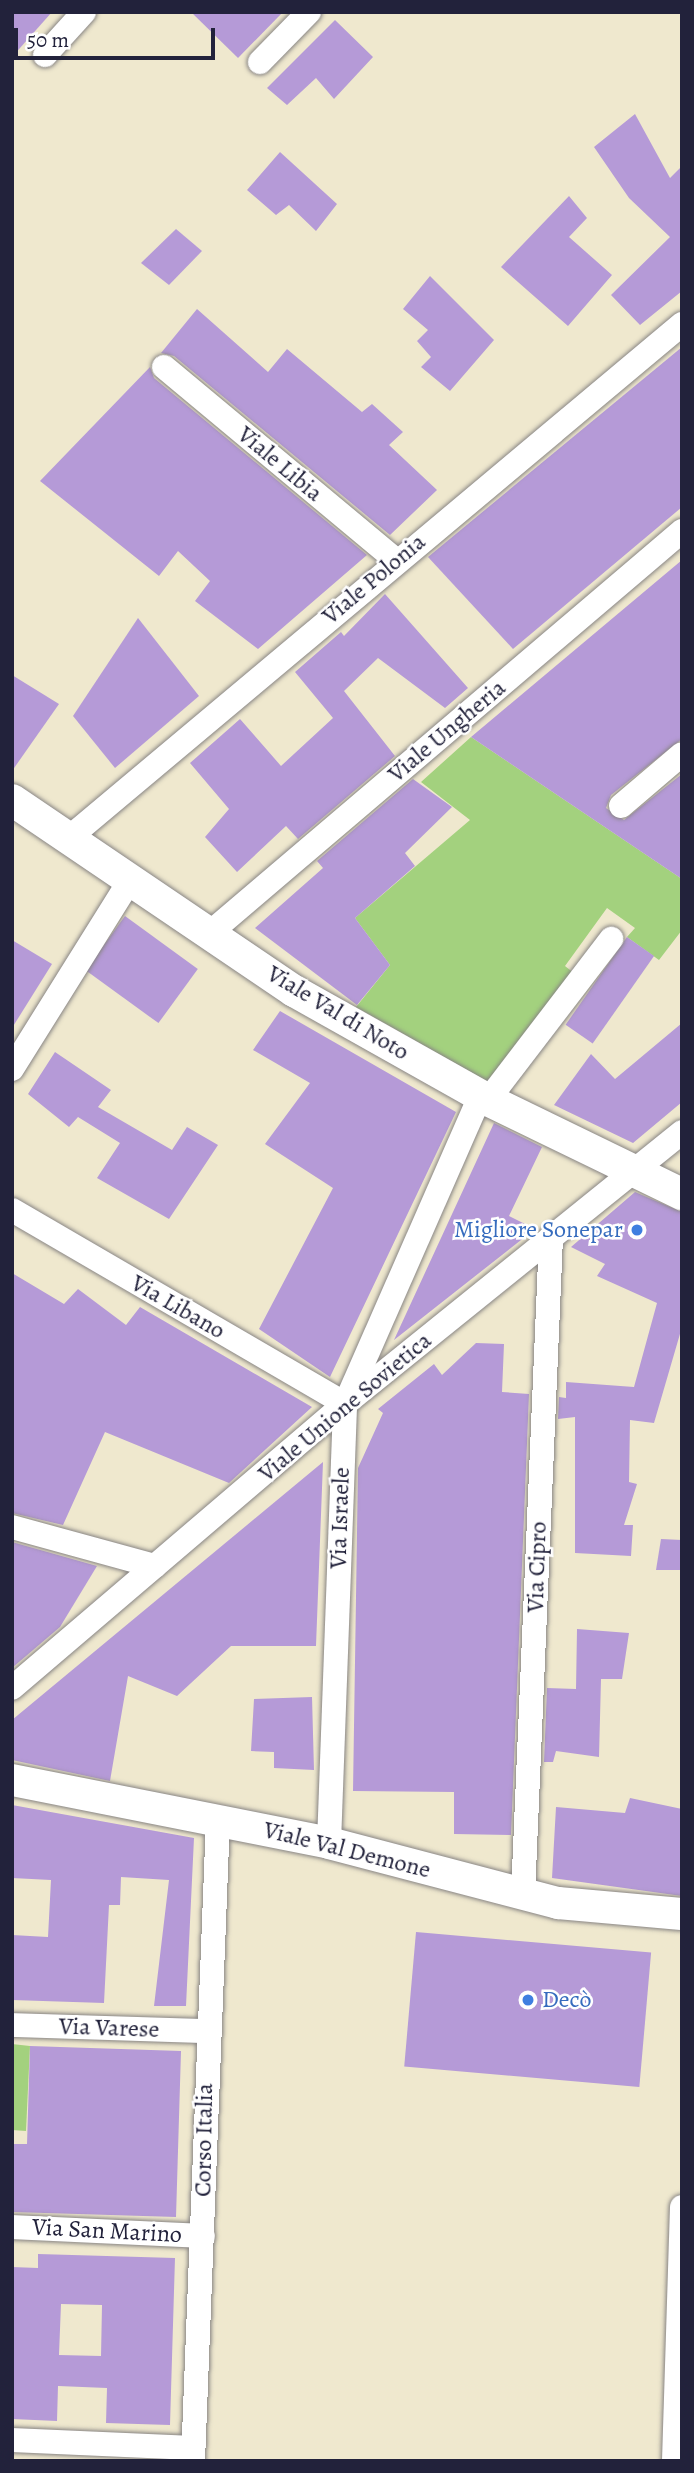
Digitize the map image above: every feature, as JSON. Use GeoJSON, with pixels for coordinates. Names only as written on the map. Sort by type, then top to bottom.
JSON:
{"type":"FeatureCollection","features":[{"type":"Feature","properties":{"kind":"street"},"geometry":{"type":"LineString","coordinates":[[45,55],[84,12]]}},
{"type":"Feature","properties":{"kind":"street"},"geometry":{"type":"LineString","coordinates":[[260,62],[309,12]]}},
{"type":"Feature","properties":{"kind":"street","name":"Viale Polonia"},"geometry":{"type":"LineString","coordinates":[[70,837],[396,560],[682,324]]}},
{"type":"Feature","properties":{"kind":"street","name":"Viale Libia"},"geometry":{"type":"LineString","coordinates":[[164,367],[396,560]]}},
{"type":"Feature","properties":{"kind":"street","name":"Viale Ungheria"},"geometry":{"type":"LineString","coordinates":[[211,932],[682,531]]}},
{"type":"Feature","properties":{"kind":"street"},"geometry":{"type":"LineString","coordinates":[[621,806],[682,754]]}},
{"type":"Feature","properties":{"kind":"street","name":"Viale Val di Noto"},"geometry":{"type":"LineString","coordinates":[[12,800],[132,877],[294,991],[484,1098],[682,1194]]}},
{"type":"Feature","properties":{"kind":"street"},"geometry":{"type":"LineString","coordinates":[[12,1069],[132,877]]}},
{"type":"Feature","properties":{"kind":"street","name":"Via Israele"},"geometry":{"type":"LineString","coordinates":[[329,1843],[345,1404],[484,1098],[611,939]]}},
{"type":"Feature","properties":{"kind":"street","name":"Viale Unione Sovietica"},"geometry":{"type":"LineString","coordinates":[[12,1688],[345,1404],[682,1132]]}},
{"type":"Feature","properties":{"kind":"street","name":"Via Libano"},"geometry":{"type":"LineString","coordinates":[[12,1210],[345,1404]]}},
{"type":"Feature","properties":{"kind":"street","name":"Via Cipro"},"geometry":{"type":"LineString","coordinates":[[523,1895],[551,1239]]}},
{"type":"Feature","properties":{"kind":"street"},"geometry":{"type":"LineString","coordinates":[[12,1527],[155,1566]]}},
{"type":"Feature","properties":{"kind":"street","name":"Viale Val Demone"},"geometry":{"type":"LineString","coordinates":[[12,1780],[329,1843],[523,1895],[682,1914]]}},
{"type":"Feature","properties":{"kind":"street","name":"Corso Italia"},"geometry":{"type":"LineString","coordinates":[[193,2454],[203,2236],[206,2031],[218,1819]]}},
{"type":"Feature","properties":{"kind":"street","name":"Via Varese"},"geometry":{"type":"LineString","coordinates":[[12,2025],[206,2031]]}},
{"type":"Feature","properties":{"kind":"street"},"geometry":{"type":"LineString","coordinates":[[677,2455],[682,2207]]}},
{"type":"Feature","properties":{"kind":"street","name":"Via San Marino"},"geometry":{"type":"LineString","coordinates":[[12,2227],[203,2236]]}},
{"type":"Feature","properties":{"kind":"street"},"geometry":{"type":"LineString","coordinates":[[12,2440],[193,2454]]}},
{"type":"Feature","properties":{"kind":"green space"},"geometry":{"type":"Polygon","coordinates":[[[471,737],[682,879],[682,930],[659,960],[627,937],[635,928],[607,908],[565,966],[575,974],[490,1083],[356,1007],[390,965],[355,918],[470,820],[421,782],[471,737]]]}},
{"type":"Feature","properties":{"kind":"green space"},"geometry":{"type":"Polygon","coordinates":[[[12,2044],[30,2046],[26,2131],[12,2130],[12,2044]]]}},
{"type":"Feature","properties":{"kind":"building"},"geometry":{"type":"Polygon","coordinates":[[[12,12],[52,12],[12,57],[12,12]]]}},
{"type":"Feature","properties":{"kind":"building"},"geometry":{"type":"Polygon","coordinates":[[[191,12],[283,12],[238,58],[191,12]]]}},
{"type":"Feature","properties":{"kind":"building"},"geometry":{"type":"Polygon","coordinates":[[[335,20],[373,57],[334,99],[316,78],[287,105],[267,88],[335,20]]]}},
{"type":"Feature","properties":{"kind":"building"},"geometry":{"type":"Polygon","coordinates":[[[635,114],[670,178],[682,166],[682,291],[640,325],[611,295],[670,237],[629,198],[594,147],[635,114]]]}},
{"type":"Feature","properties":{"kind":"building"},"geometry":{"type":"Polygon","coordinates":[[[280,152],[337,204],[316,231],[289,205],[276,215],[247,190],[280,152]]]}},
{"type":"Feature","properties":{"kind":"building"},"geometry":{"type":"Polygon","coordinates":[[[569,196],[587,218],[569,237],[612,275],[568,326],[501,267],[569,196]]]}},
{"type":"Feature","properties":{"kind":"building"},"geometry":{"type":"Polygon","coordinates":[[[176,229],[202,251],[169,285],[141,263],[176,229]]]}},
{"type":"Feature","properties":{"kind":"building"},"geometry":{"type":"Polygon","coordinates":[[[430,276],[494,340],[450,391],[421,367],[431,357],[417,341],[428,330],[403,309],[430,276]]]}},
{"type":"Feature","properties":{"kind":"building"},"geometry":{"type":"Polygon","coordinates":[[[197,309],[268,372],[287,349],[362,412],[372,404],[403,432],[389,445],[437,490],[390,535],[174,356],[161,353],[197,309]]]}},
{"type":"Feature","properties":{"kind":"building"},"geometry":{"type":"Polygon","coordinates":[[[682,347],[682,507],[513,649],[428,557],[682,347]]]}},
{"type":"Feature","properties":{"kind":"building"},"geometry":{"type":"Polygon","coordinates":[[[150,367],[154,378],[367,555],[258,649],[195,601],[210,581],[178,551],[159,576],[40,481],[150,367]]]}},
{"type":"Feature","properties":{"kind":"building"},"geometry":{"type":"Polygon","coordinates":[[[682,560],[682,739],[611,795],[606,808],[624,820],[682,774],[682,879],[471,737],[682,560]]]}},
{"type":"Feature","properties":{"kind":"building"},"geometry":{"type":"Polygon","coordinates":[[[385,594],[468,688],[445,708],[378,658],[344,691],[395,756],[298,839],[286,826],[237,872],[205,837],[229,809],[190,763],[240,719],[281,766],[333,718],[295,672],[341,632],[344,636],[385,594]]]}},
{"type":"Feature","properties":{"kind":"building"},"geometry":{"type":"Polygon","coordinates":[[[138,618],[199,696],[115,768],[73,716],[138,618]]]}},
{"type":"Feature","properties":{"kind":"building"},"geometry":{"type":"Polygon","coordinates":[[[12,675],[59,704],[12,771],[12,675]]]}},
{"type":"Feature","properties":{"kind":"building"},"geometry":{"type":"Polygon","coordinates":[[[413,779],[452,807],[405,853],[415,866],[355,918],[390,965],[357,1005],[255,928],[323,868],[317,861],[413,779]]]}},
{"type":"Feature","properties":{"kind":"building"},"geometry":{"type":"Polygon","coordinates":[[[125,916],[198,969],[158,1023],[86,970],[125,916]]]}},
{"type":"Feature","properties":{"kind":"building"},"geometry":{"type":"Polygon","coordinates":[[[627,937],[654,956],[593,1044],[566,1025],[627,937]]]}},
{"type":"Feature","properties":{"kind":"building"},"geometry":{"type":"Polygon","coordinates":[[[12,940],[52,964],[12,1028],[12,940]]]}},
{"type":"Feature","properties":{"kind":"building"},"geometry":{"type":"Polygon","coordinates":[[[280,1011],[456,1112],[330,1377],[259,1329],[333,1188],[265,1144],[310,1083],[253,1050],[280,1011]]]}},
{"type":"Feature","properties":{"kind":"building"},"geometry":{"type":"Polygon","coordinates":[[[682,1023],[682,1102],[633,1143],[554,1105],[591,1054],[615,1079],[682,1023]]]}},
{"type":"Feature","properties":{"kind":"building"},"geometry":{"type":"Polygon","coordinates":[[[55,1052],[111,1090],[98,1107],[172,1150],[187,1127],[218,1145],[169,1219],[97,1178],[120,1143],[78,1117],[69,1127],[28,1094],[55,1052]]]}},
{"type":"Feature","properties":{"kind":"building"},"geometry":{"type":"Polygon","coordinates":[[[494,1123],[542,1147],[509,1216],[535,1229],[394,1340],[494,1123]]]}},
{"type":"Feature","properties":{"kind":"building"},"geometry":{"type":"Polygon","coordinates":[[[635,1192],[682,1212],[682,1327],[654,1423],[630,1420],[629,1482],[637,1484],[624,1525],[633,1525],[631,1556],[575,1553],[575,1417],[558,1419],[559,1397],[566,1398],[566,1382],[634,1387],[657,1303],[597,1276],[605,1264],[571,1247],[635,1192]]]}},
{"type":"Feature","properties":{"kind":"building"},"geometry":{"type":"Polygon","coordinates":[[[12,1273],[64,1304],[78,1289],[126,1325],[140,1307],[312,1407],[229,1483],[105,1432],[63,1525],[12,1513],[12,1273]]]}},
{"type":"Feature","properties":{"kind":"building"},"geometry":{"type":"Polygon","coordinates":[[[476,1343],[504,1344],[502,1392],[529,1394],[511,1835],[454,1834],[454,1792],[353,1791],[358,1468],[383,1413],[378,1409],[434,1364],[442,1375],[476,1343]]]}},
{"type":"Feature","properties":{"kind":"building"},"geometry":{"type":"Polygon","coordinates":[[[323,1462],[316,1646],[231,1646],[177,1696],[128,1676],[110,1781],[12,1760],[12,1720],[323,1462]]]}},
{"type":"Feature","properties":{"kind":"building"},"geometry":{"type":"Polygon","coordinates":[[[661,1539],[682,1540],[682,1570],[656,1570],[661,1539]]]}},
{"type":"Feature","properties":{"kind":"building"},"geometry":{"type":"Polygon","coordinates":[[[12,1542],[97,1566],[60,1627],[12,1668],[12,1542]]]}},
{"type":"Feature","properties":{"kind":"building"},"geometry":{"type":"Polygon","coordinates":[[[577,1629],[629,1633],[622,1679],[601,1679],[599,1757],[556,1751],[553,1762],[544,1762],[547,1688],[576,1689],[577,1629]]]}},
{"type":"Feature","properties":{"kind":"building"},"geometry":{"type":"Polygon","coordinates":[[[312,1697],[314,1770],[274,1768],[274,1752],[251,1751],[254,1699],[312,1697]]]}},
{"type":"Feature","properties":{"kind":"building"},"geometry":{"type":"Polygon","coordinates":[[[630,1798],[682,1809],[682,1896],[552,1878],[556,1807],[625,1813],[630,1798]]]}},
{"type":"Feature","properties":{"kind":"building"},"geometry":{"type":"Polygon","coordinates":[[[12,1805],[194,1838],[186,2006],[154,2006],[169,1880],[121,1877],[120,1905],[109,1905],[104,2003],[12,2000],[12,1935],[48,1937],[51,1880],[12,1878],[12,1805]]]}},
{"type":"Feature","properties":{"kind":"building","name":"Decò"},"geometry":{"type":"Polygon","coordinates":[[[416,1932],[651,1953],[639,2087],[404,2066],[416,1932]]]}},
{"type":"Feature","properties":{"kind":"building"},"geometry":{"type":"Polygon","coordinates":[[[30,2046],[181,2051],[176,2217],[12,2212],[12,2144],[27,2144],[30,2046]]]}},
{"type":"Feature","properties":{"kind":"building"},"geometry":{"type":"Polygon","coordinates":[[[38,2254],[175,2258],[170,2425],[106,2423],[107,2388],[58,2386],[57,2421],[12,2419],[12,2267],[38,2268],[38,2254]],[[61,2304],[59,2355],[101,2356],[102,2305],[61,2304]]]}},
{"type":"Feature","properties":{"kind":"place","name":"Migliore Sonepar"},"geometry":{"type":"Point","coordinates":[637,1230]}},
{"type":"Feature","properties":{"kind":"place","name":"Decò"},"geometry":{"type":"Point","coordinates":[528,2000]}}]}
